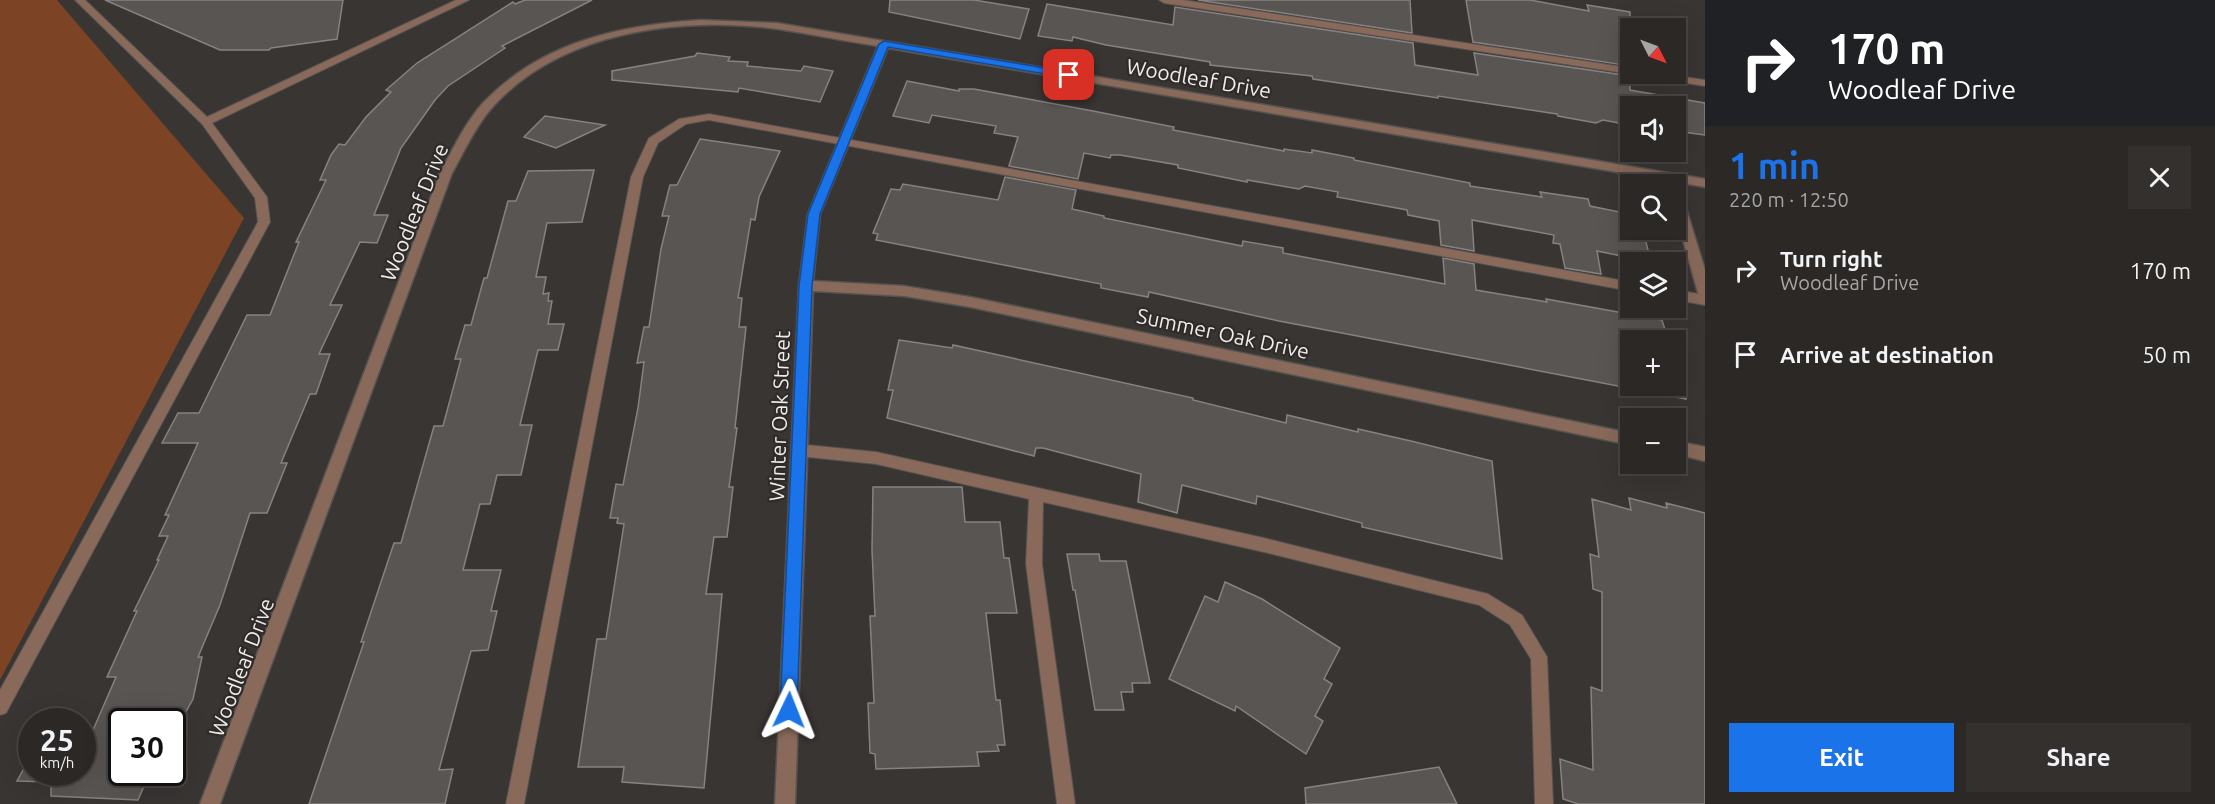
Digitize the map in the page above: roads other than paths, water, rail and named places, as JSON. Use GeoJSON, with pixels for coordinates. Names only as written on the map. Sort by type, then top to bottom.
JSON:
{"type":"FeatureCollection","features":[{"type":"Feature","properties":{"kind":"street","name":"Woodleaf Drive"},"geometry":{"type":"LineString","coordinates":[[210,804],[446,173],[475,122],[505,88],[530,70],[576,45],[600,37],[648,28],[734,21],[884,44],[1631,174]]}},
{"type":"Feature","properties":{"kind":"street","name":"Winter Oak Street"},"geometry":{"type":"LineString","coordinates":[[785,804],[806,286],[814,214],[884,44]]}},
{"type":"Feature","properties":{"kind":"street","name":"Woodleaf Drive"},"geometry":{"type":"LineString","coordinates":[[1686,182],[1705,183]]}},
{"type":"Feature","properties":{"kind":"street"},"geometry":{"type":"LineString","coordinates":[[1686,229],[1705,293]]}},
{"type":"Feature","properties":{"kind":"street","name":"Summer Oak Drive"},"geometry":{"type":"LineString","coordinates":[[806,286],[904,291],[970,302],[1620,437]]}},
{"type":"Feature","properties":{"kind":"street"},"geometry":{"type":"LineString","coordinates":[[1686,450],[1705,454]]}},
{"type":"Feature","properties":{"kind":"lane"},"geometry":{"type":"LineString","coordinates":[[0,707],[264,222],[261,197],[206,122],[80,0]]}},
{"type":"Feature","properties":{"kind":"lane"},"geometry":{"type":"LineString","coordinates":[[206,122],[464,0]]}},
{"type":"Feature","properties":{"kind":"lane"},"geometry":{"type":"LineString","coordinates":[[1164,0],[1620,69]]}},
{"type":"Feature","properties":{"kind":"lane"},"geometry":{"type":"LineString","coordinates":[[1686,80],[1705,83]]}},
{"type":"Feature","properties":{"kind":"lane"},"geometry":{"type":"LineString","coordinates":[[515,804],[637,177],[653,141],[683,121],[709,117],[1620,285]]}},
{"type":"Feature","properties":{"kind":"lane"},"geometry":{"type":"LineString","coordinates":[[1686,297],[1705,300]]}},
{"type":"Feature","properties":{"kind":"lane"},"geometry":{"type":"LineString","coordinates":[[798,450],[876,458],[1252,543],[1483,599],[1516,620],[1539,657],[1544,804]]}},
{"type":"Feature","properties":{"kind":"lane"},"geometry":{"type":"LineString","coordinates":[[1036,496],[1034,564],[1066,804]]}}]}
